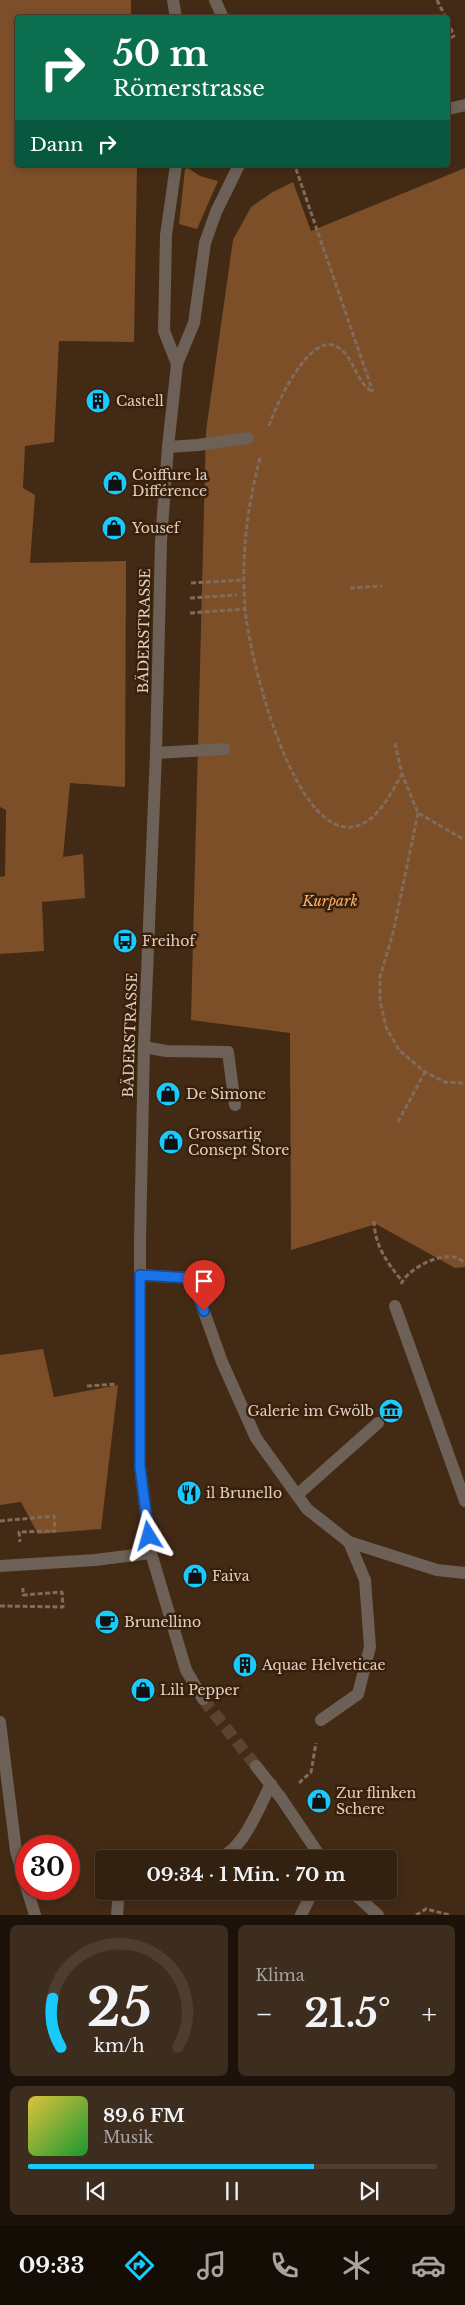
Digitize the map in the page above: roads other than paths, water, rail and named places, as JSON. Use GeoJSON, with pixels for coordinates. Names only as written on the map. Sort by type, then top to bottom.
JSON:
{"type":"FeatureCollection","features":[{"type":"Feature","properties":{"kind":"street"},"geometry":{"type":"LineString","coordinates":[[173,0],[176,15]]}},
{"type":"Feature","properties":{"kind":"street"},"geometry":{"type":"LineString","coordinates":[[215,0],[222,15]]}},
{"type":"Feature","properties":{"kind":"street"},"geometry":{"type":"LineString","coordinates":[[450,109],[465,105]]}},
{"type":"Feature","properties":{"kind":"street","name":"BÄDERSTRASSE"},"geometry":{"type":"LineString","coordinates":[[176,167],[166,235],[164,331],[177,364]]}},
{"type":"Feature","properties":{"kind":"street","name":"BÄDERSTRASSE"},"geometry":{"type":"LineString","coordinates":[[203,1699],[186,1670],[151,1553],[140,1467],[140,1275],[144,1047],[156,753],[160,541],[168,446],[177,364],[194,323],[205,243],[216,212],[238,167]]}},
{"type":"Feature","properties":{"kind":"street"},"geometry":{"type":"LineString","coordinates":[[168,446],[198,445],[248,438]]}},
{"type":"Feature","properties":{"kind":"street"},"geometry":{"type":"LineString","coordinates":[[156,753],[224,749]]}},
{"type":"Feature","properties":{"kind":"street"},"geometry":{"type":"LineString","coordinates":[[144,1047],[166,1052],[228,1052],[235,1105]]}},
{"type":"Feature","properties":{"kind":"street"},"geometry":{"type":"LineString","coordinates":[[140,1275],[192,1278],[222,1362],[256,1438],[307,1509],[349,1542],[437,1570],[465,1573]]}},
{"type":"Feature","properties":{"kind":"street"},"geometry":{"type":"LineString","coordinates":[[395,1306],[465,1501]]}},
{"type":"Feature","properties":{"kind":"street"},"geometry":{"type":"LineString","coordinates":[[297,1495],[378,1423]]}},
{"type":"Feature","properties":{"kind":"street"},"geometry":{"type":"LineString","coordinates":[[320,1720],[358,1694],[370,1647],[365,1580],[349,1542]]}},
{"type":"Feature","properties":{"kind":"street"},"geometry":{"type":"LineString","coordinates":[[0,1566],[151,1553]]}},
{"type":"Feature","properties":{"kind":"street"},"geometry":{"type":"LineString","coordinates":[[0,1722],[15,1843]]}},
{"type":"Feature","properties":{"kind":"street"},"geometry":{"type":"LineString","coordinates":[[256,1766],[271,1784],[316,1850]]}},
{"type":"Feature","properties":{"kind":"street"},"geometry":{"type":"LineString","coordinates":[[232,1850],[241,1842],[271,1784]]}},
{"type":"Feature","properties":{"kind":"street"},"geometry":{"type":"LineString","coordinates":[[31,1900],[35,1915]]}},
{"type":"Feature","properties":{"kind":"street"},"geometry":{"type":"LineString","coordinates":[[117,1915],[118,1900]]}},
{"type":"Feature","properties":{"kind":"street"},"geometry":{"type":"LineString","coordinates":[[301,1915],[308,1900]]}},
{"type":"Feature","properties":{"kind":"street"},"geometry":{"type":"LineString","coordinates":[[361,1900],[378,1915]]}},
{"type":"Feature","properties":{"kind":"tunnel"},"geometry":{"type":"LineString","coordinates":[[203,1699],[256,1766]]}},
{"type":"Feature","properties":{"kind":"place","name":"Castell"},"geometry":{"type":"Point","coordinates":[98,401]}},
{"type":"Feature","properties":{"kind":"place","name":"Coiffure la Différence"},"geometry":{"type":"Point","coordinates":[115,483]}},
{"type":"Feature","properties":{"kind":"place","name":"Yousef"},"geometry":{"type":"Point","coordinates":[114,528]}},
{"type":"Feature","properties":{"kind":"place","name":"Freihof"},"geometry":{"type":"Point","coordinates":[125,941]}},
{"type":"Feature","properties":{"kind":"place","name":"De Simone"},"geometry":{"type":"Point","coordinates":[168,1094]}},
{"type":"Feature","properties":{"kind":"place","name":"Grossartig Consept Store"},"geometry":{"type":"Point","coordinates":[171,1142]}},
{"type":"Feature","properties":{"kind":"place","name":"Galerie im Gwölb"},"geometry":{"type":"Point","coordinates":[391,1411]}},
{"type":"Feature","properties":{"kind":"place","name":"il Brunello"},"geometry":{"type":"Point","coordinates":[189,1493]}},
{"type":"Feature","properties":{"kind":"place","name":"Faiva"},"geometry":{"type":"Point","coordinates":[195,1576]}},
{"type":"Feature","properties":{"kind":"place","name":"Brunellino"},"geometry":{"type":"Point","coordinates":[107,1622]}},
{"type":"Feature","properties":{"kind":"place","name":"Aquae Helveticae"},"geometry":{"type":"Point","coordinates":[245,1665]}},
{"type":"Feature","properties":{"kind":"place","name":"Lili Pepper"},"geometry":{"type":"Point","coordinates":[143,1690]}},
{"type":"Feature","properties":{"kind":"place","name":"Zur flinken Schere"},"geometry":{"type":"Point","coordinates":[319,1801]}},
{"type":"Feature","properties":{"kind":"park label","name":"Kurpark"},"geometry":{"type":"Point","coordinates":[330,901]}}]}
